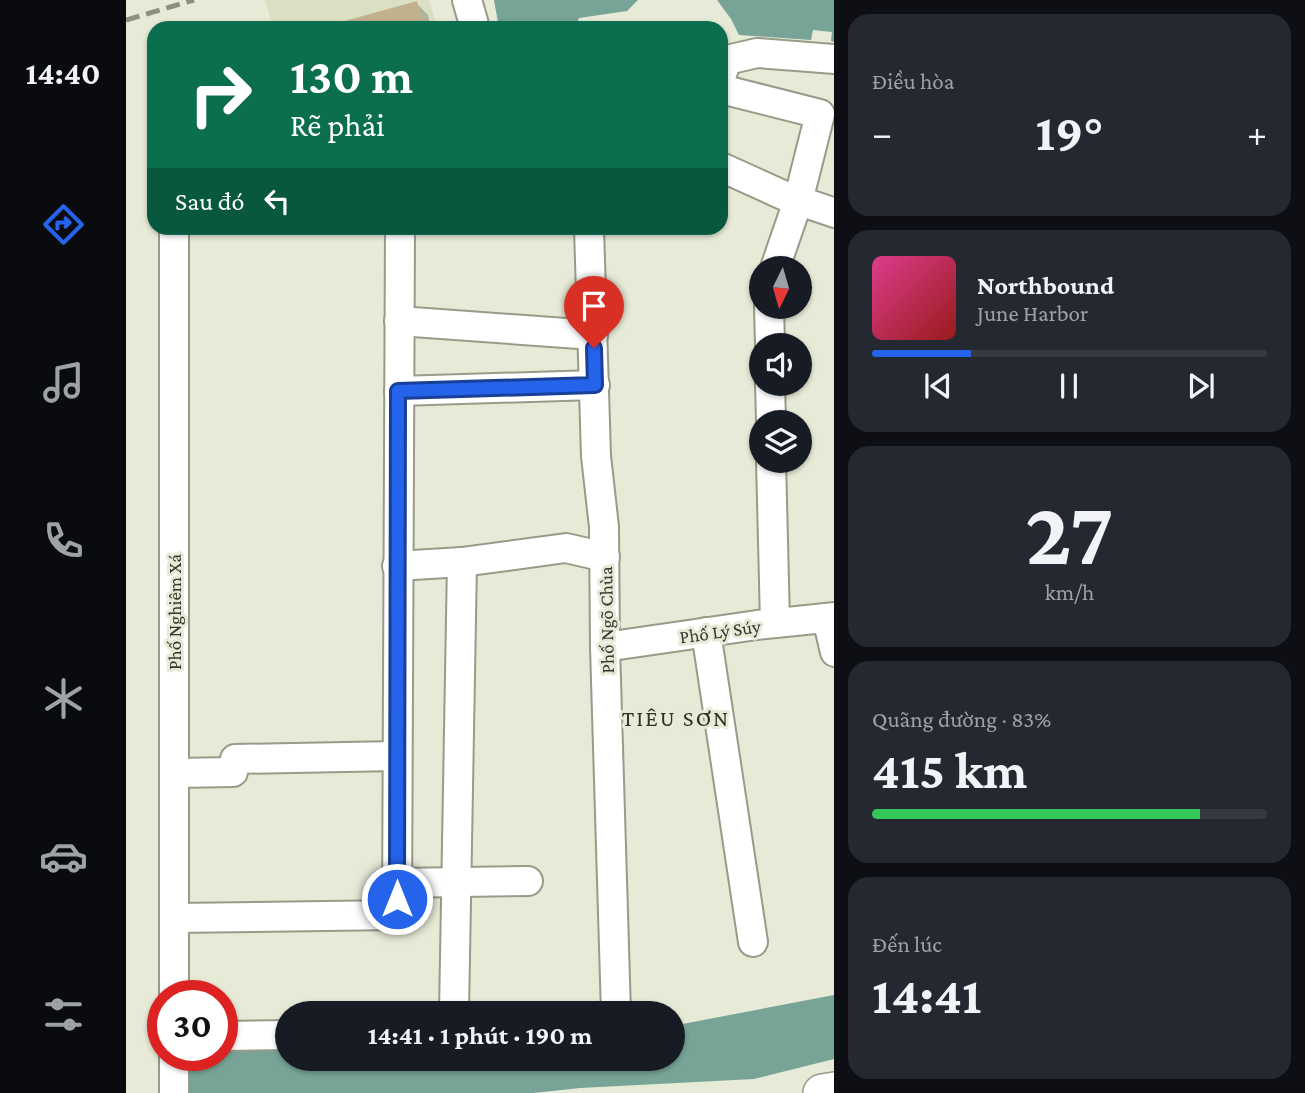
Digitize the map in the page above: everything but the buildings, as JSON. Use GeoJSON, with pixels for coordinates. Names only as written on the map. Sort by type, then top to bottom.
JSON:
{"type":"FeatureCollection","features":[{"type":"Feature","properties":{"kind":"street"},"geometry":{"type":"LineString","coordinates":[[467,0],[473,21]]}},
{"type":"Feature","properties":{"kind":"street"},"geometry":{"type":"LineString","coordinates":[[728,60],[749,53],[834,59]]}},
{"type":"Feature","properties":{"kind":"street"},"geometry":{"type":"LineString","coordinates":[[728,91],[820,114],[799,201],[779,256]]}},
{"type":"Feature","properties":{"kind":"street"},"geometry":{"type":"LineString","coordinates":[[728,170],[834,213]]}},
{"type":"Feature","properties":{"kind":"street","name":"Phố Nghiêm Xá"},"geometry":{"type":"LineString","coordinates":[[174,235],[174,980]]}},
{"type":"Feature","properties":{"kind":"street"},"geometry":{"type":"LineString","coordinates":[[175,918],[397,915],[400,235]]}},
{"type":"Feature","properties":{"kind":"street","name":"Phố Ngõ Chùa"},"geometry":{"type":"LineString","coordinates":[[589,235],[596,456],[604,527],[616,1001]]}},
{"type":"Feature","properties":{"kind":"street"},"geometry":{"type":"LineString","coordinates":[[399,321],[593,335]]}},
{"type":"Feature","properties":{"kind":"street"},"geometry":{"type":"LineString","coordinates":[[398,391],[595,385]]}},
{"type":"Feature","properties":{"kind":"street"},"geometry":{"type":"LineString","coordinates":[[771,473],[775,623]]}},
{"type":"Feature","properties":{"kind":"street"},"geometry":{"type":"LineString","coordinates":[[397,566],[462,562],[566,548],[605,557]]}},
{"type":"Feature","properties":{"kind":"street"},"geometry":{"type":"LineString","coordinates":[[454,1001],[462,562]]}},
{"type":"Feature","properties":{"kind":"street"},"geometry":{"type":"LineString","coordinates":[[830,617],[834,652]]}},
{"type":"Feature","properties":{"kind":"street","name":"Phố Lý Súy"},"geometry":{"type":"LineString","coordinates":[[606,647],[830,617]]}},
{"type":"Feature","properties":{"kind":"street"},"geometry":{"type":"LineString","coordinates":[[706,632],[753,942]]}},
{"type":"Feature","properties":{"kind":"street"},"geometry":{"type":"LineString","coordinates":[[175,773],[233,772],[234,759],[397,756]]}},
{"type":"Feature","properties":{"kind":"street"},"geometry":{"type":"LineString","coordinates":[[397,883],[528,881]]}},
{"type":"Feature","properties":{"kind":"street"},"geometry":{"type":"LineString","coordinates":[[238,1037],[275,1035]]}},
{"type":"Feature","properties":{"kind":"street"},"geometry":{"type":"LineString","coordinates":[[174,1071],[174,1093]]}},
{"type":"Feature","properties":{"kind":"street"},"geometry":{"type":"LineString","coordinates":[[822,1093],[834,1091]]}},
{"type":"Feature","properties":{"kind":"shaded area"},"geometry":{"type":"Polygon","coordinates":[[[265,0],[429,0],[436,21],[271,21],[265,0]]]}},
{"type":"Feature","properties":{"kind":"water"},"geometry":{"type":"Polygon","coordinates":[[[494,0],[638,0],[627,11],[579,18],[578,21],[498,21],[494,0]]]}},
{"type":"Feature","properties":{"kind":"water"},"geometry":{"type":"Polygon","coordinates":[[[717,0],[834,0],[834,42],[831,41],[832,32],[813,30],[811,40],[739,35],[717,0]]]}},
{"type":"Feature","properties":{"kind":"water"},"geometry":{"type":"Polygon","coordinates":[[[834,995],[834,1059],[754,1079],[533,1093],[181,1093],[183,1071],[238,1071],[238,1042],[275,1041],[275,1071],[685,1071],[685,1024],[834,995]]]}},
{"type":"Feature","properties":{"kind":"railway"},"geometry":{"type":"LineString","coordinates":[[126,20],[194,0]]}},
{"type":"Feature","properties":{"kind":"district","name":"TIÊU SƠN"},"geometry":{"type":"Point","coordinates":[676,718]}},
{"type":"Feature","properties":{"kind":"route"},"geometry":{"type":"LineString","coordinates":[[397,899],[398,391],[595,385],[594,348]]}}]}
